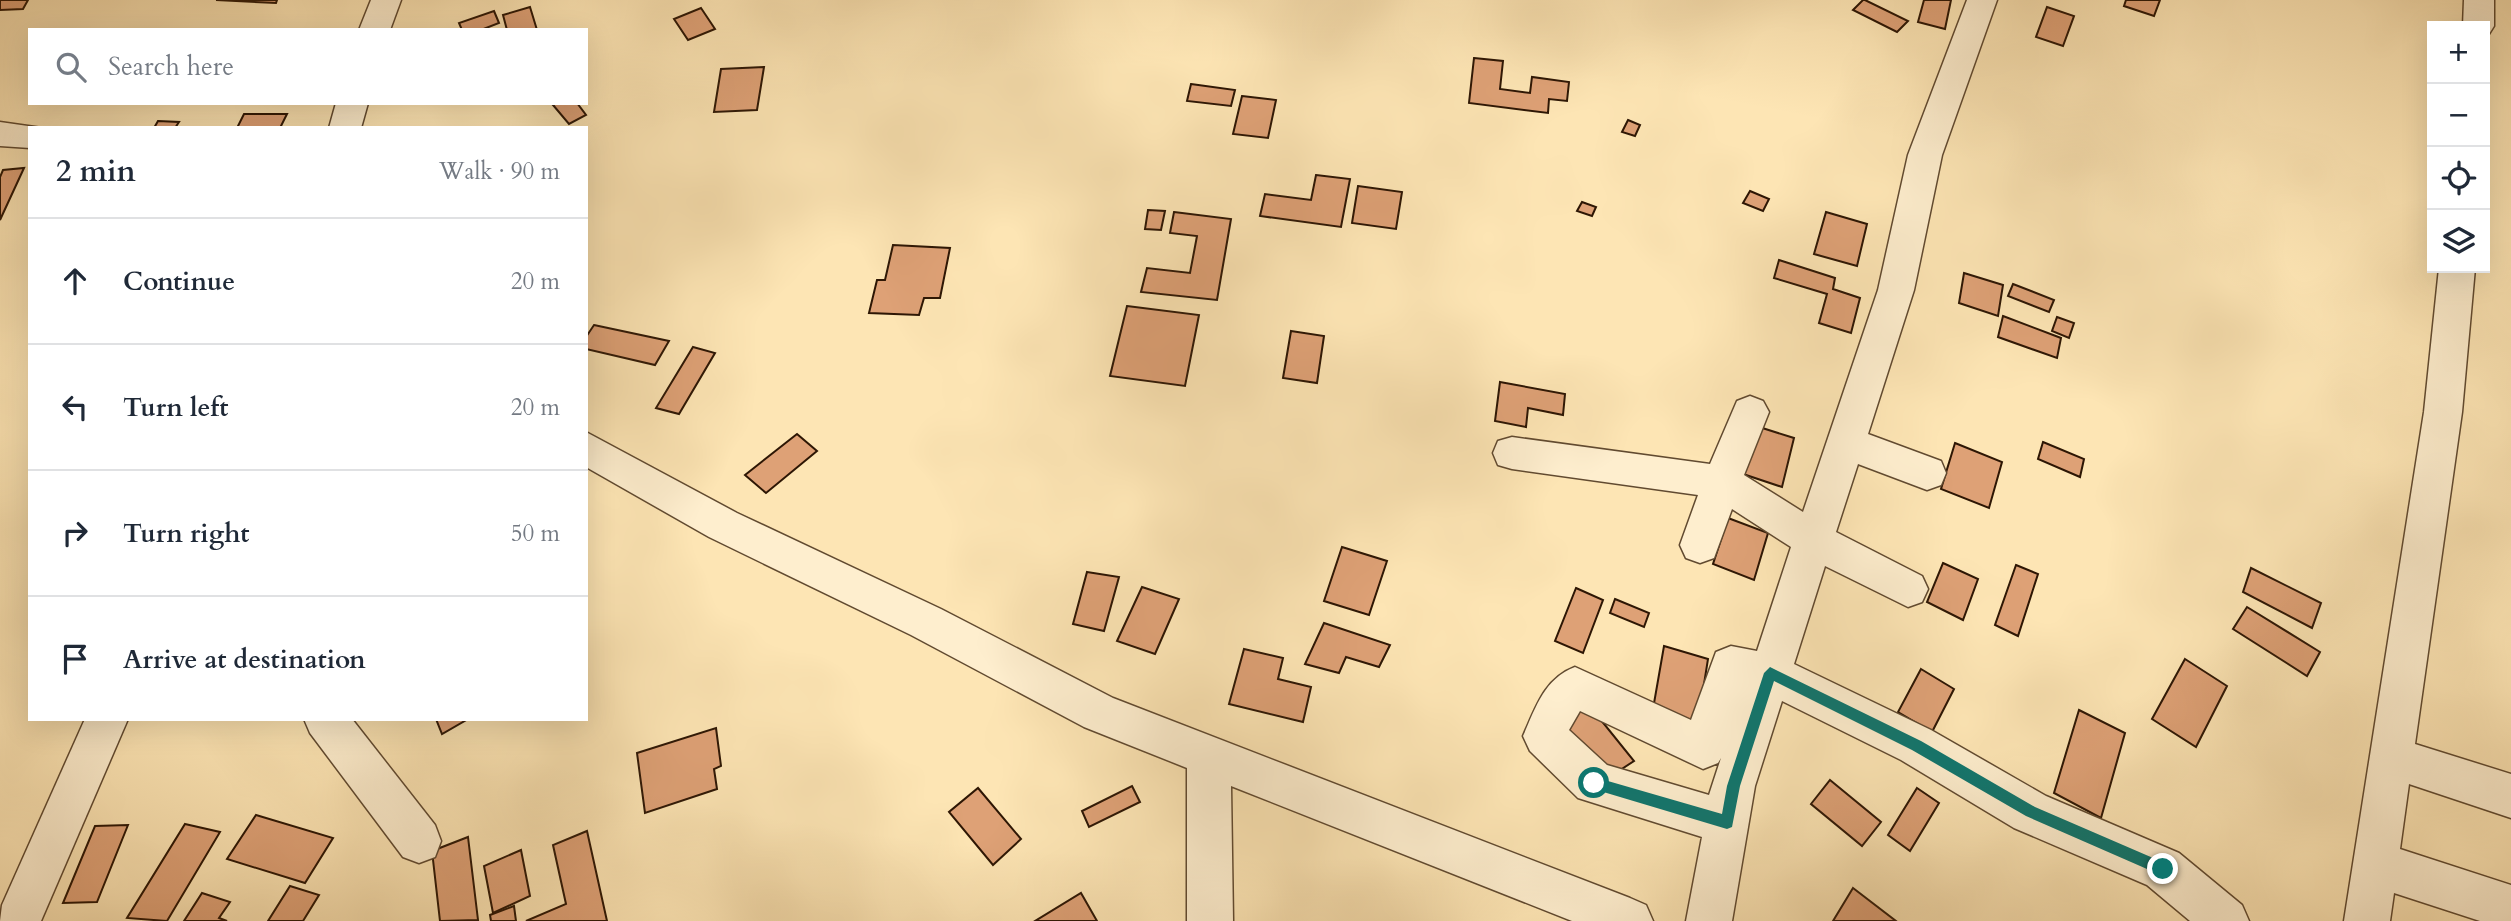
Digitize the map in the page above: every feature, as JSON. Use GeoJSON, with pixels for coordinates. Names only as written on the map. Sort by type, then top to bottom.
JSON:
{"type":"FeatureCollection","features":[{"type":"Feature","properties":{"kind":"street"},"geometry":{"type":"LineString","coordinates":[[375,28],[386,0]]}},
{"type":"Feature","properties":{"kind":"street"},"geometry":{"type":"LineString","coordinates":[[1709,921],[1733,786],[1896,290],[1925,155],[1982,0]]}},
{"type":"Feature","properties":{"kind":"street"},"geometry":{"type":"LineString","coordinates":[[2477,21],[2479,0]]}},
{"type":"Feature","properties":{"kind":"street"},"geometry":{"type":"LineString","coordinates":[[346,126],[351,105]]}},
{"type":"Feature","properties":{"kind":"street"},"geometry":{"type":"LineString","coordinates":[[0,134],[28,136]]}},
{"type":"Feature","properties":{"kind":"street"},"geometry":{"type":"LineString","coordinates":[[2367,921],[2443,412],[2457,273]]}},
{"type":"Feature","properties":{"kind":"street"},"geometry":{"type":"LineString","coordinates":[[1700,545],[1750,412]]}},
{"type":"Feature","properties":{"kind":"street"},"geometry":{"type":"LineString","coordinates":[[1847,443],[1927,473]]}},
{"type":"Feature","properties":{"kind":"street"},"geometry":{"type":"LineString","coordinates":[[588,450],[723,525],[926,622],[1099,713],[1630,921]]}},
{"type":"Feature","properties":{"kind":"street"},"geometry":{"type":"LineString","coordinates":[[1512,453],[1722,482],[1815,541],[1908,589]]}},
{"type":"Feature","properties":{"kind":"street"},"geometry":{"type":"LineString","coordinates":[[1727,822],[1594,783],[1545,736],[1561,701],[1575,687],[1703,748],[1731,666],[1770,673],[1916,746],[2030,812],[2163,869],[2226,921]]}},
{"type":"Feature","properties":{"kind":"street"},"geometry":{"type":"LineString","coordinates":[[18,921],[106,721]]}},
{"type":"Feature","properties":{"kind":"street"},"geometry":{"type":"LineString","coordinates":[[327,721],[419,841]]}},
{"type":"Feature","properties":{"kind":"street"},"geometry":{"type":"LineString","coordinates":[[1209,756],[1210,921]]}},
{"type":"Feature","properties":{"kind":"street"},"geometry":{"type":"LineString","coordinates":[[2390,757],[2511,796]]}},
{"type":"Feature","properties":{"kind":"street"},"geometry":{"type":"LineString","coordinates":[[2375,864],[2511,908]]}},
{"type":"Feature","properties":{"kind":"building"},"geometry":{"type":"Polygon","coordinates":[[[0,0],[28,0],[23,9],[0,10],[0,0]]]}},
{"type":"Feature","properties":{"kind":"building"},"geometry":{"type":"Polygon","coordinates":[[[216,0],[277,0],[276,3],[216,0]]]}},
{"type":"Feature","properties":{"kind":"building"},"geometry":{"type":"Polygon","coordinates":[[[1863,0],[1908,21],[1897,32],[1853,10],[1863,0]]]}},
{"type":"Feature","properties":{"kind":"building"},"geometry":{"type":"Polygon","coordinates":[[[1924,0],[1951,0],[1945,29],[1918,22],[1924,0]]]}},
{"type":"Feature","properties":{"kind":"building"},"geometry":{"type":"Polygon","coordinates":[[[2126,0],[2160,0],[2154,16],[2124,6],[2126,0]]]}},
{"type":"Feature","properties":{"kind":"building"},"geometry":{"type":"Polygon","coordinates":[[[530,7],[536,28],[506,28],[503,15],[530,7]]]}},
{"type":"Feature","properties":{"kind":"building"},"geometry":{"type":"Polygon","coordinates":[[[2047,7],[2074,16],[2063,46],[2036,37],[2047,7]]]}},
{"type":"Feature","properties":{"kind":"building"},"geometry":{"type":"Polygon","coordinates":[[[701,8],[715,29],[688,40],[674,19],[701,8]]]}},
{"type":"Feature","properties":{"kind":"building"},"geometry":{"type":"Polygon","coordinates":[[[494,11],[499,23],[486,28],[461,28],[459,23],[494,11]]]}},
{"type":"Feature","properties":{"kind":"building"},"geometry":{"type":"Polygon","coordinates":[[[1474,58],[1503,61],[1500,89],[1530,93],[1532,77],[1569,82],[1567,101],[1549,99],[1548,113],[1469,103],[1474,58]]]}},
{"type":"Feature","properties":{"kind":"building"},"geometry":{"type":"Polygon","coordinates":[[[764,67],[757,110],[714,112],[721,69],[764,67]]]}},
{"type":"Feature","properties":{"kind":"building"},"geometry":{"type":"Polygon","coordinates":[[[1191,84],[1235,90],[1231,106],[1187,101],[1191,84]]]}},
{"type":"Feature","properties":{"kind":"building"},"geometry":{"type":"Polygon","coordinates":[[[1242,96],[1276,100],[1268,138],[1233,134],[1242,96]]]}},
{"type":"Feature","properties":{"kind":"building"},"geometry":{"type":"Polygon","coordinates":[[[553,105],[578,105],[586,115],[569,124],[553,105]]]}},
{"type":"Feature","properties":{"kind":"building"},"geometry":{"type":"Polygon","coordinates":[[[244,114],[287,114],[281,126],[238,126],[244,114]]]}},
{"type":"Feature","properties":{"kind":"building"},"geometry":{"type":"Polygon","coordinates":[[[1628,120],[1640,125],[1635,136],[1622,132],[1628,120]]]}},
{"type":"Feature","properties":{"kind":"building"},"geometry":{"type":"Polygon","coordinates":[[[158,121],[179,122],[176,126],[155,126],[158,121]]]}},
{"type":"Feature","properties":{"kind":"building"},"geometry":{"type":"Polygon","coordinates":[[[24,168],[0,220],[0,177],[3,170],[24,168]]]}},
{"type":"Feature","properties":{"kind":"building"},"geometry":{"type":"Polygon","coordinates":[[[1316,175],[1350,179],[1341,227],[1260,216],[1265,194],[1311,200],[1316,175]]]}},
{"type":"Feature","properties":{"kind":"building"},"geometry":{"type":"Polygon","coordinates":[[[1358,186],[1402,192],[1396,229],[1352,223],[1358,186]]]}},
{"type":"Feature","properties":{"kind":"building"},"geometry":{"type":"Polygon","coordinates":[[[1750,191],[1769,199],[1763,211],[1743,203],[1750,191]]]}},
{"type":"Feature","properties":{"kind":"building"},"geometry":{"type":"Polygon","coordinates":[[[1582,202],[1596,207],[1592,216],[1577,211],[1582,202]]]}},
{"type":"Feature","properties":{"kind":"building"},"geometry":{"type":"Polygon","coordinates":[[[1148,210],[1165,211],[1161,230],[1145,229],[1148,210]]]}},
{"type":"Feature","properties":{"kind":"building"},"geometry":{"type":"Polygon","coordinates":[[[1174,212],[1231,219],[1217,300],[1141,292],[1147,268],[1190,273],[1197,236],[1170,233],[1174,212]]]}},
{"type":"Feature","properties":{"kind":"building"},"geometry":{"type":"Polygon","coordinates":[[[1826,212],[1867,224],[1857,266],[1814,254],[1826,212]]]}},
{"type":"Feature","properties":{"kind":"building"},"geometry":{"type":"Polygon","coordinates":[[[893,245],[950,248],[940,298],[924,298],[919,315],[869,313],[877,280],[885,280],[893,245]]]}},
{"type":"Feature","properties":{"kind":"building"},"geometry":{"type":"Polygon","coordinates":[[[1779,260],[1835,278],[1833,289],[1860,298],[1851,333],[1819,323],[1827,294],[1774,278],[1779,260]]]}},
{"type":"Feature","properties":{"kind":"building"},"geometry":{"type":"Polygon","coordinates":[[[1964,273],[2003,285],[1998,316],[1959,303],[1964,273]]]}},
{"type":"Feature","properties":{"kind":"building"},"geometry":{"type":"Polygon","coordinates":[[[2013,284],[2054,300],[2049,312],[2008,296],[2013,284]]]}},
{"type":"Feature","properties":{"kind":"building"},"geometry":{"type":"Polygon","coordinates":[[[1127,306],[1199,315],[1185,386],[1110,376],[1127,306]]]}},
{"type":"Feature","properties":{"kind":"building"},"geometry":{"type":"Polygon","coordinates":[[[2003,316],[2061,338],[2057,358],[1998,337],[2003,316]]]}},
{"type":"Feature","properties":{"kind":"building"},"geometry":{"type":"Polygon","coordinates":[[[2057,317],[2074,323],[2069,338],[2052,331],[2057,317]]]}},
{"type":"Feature","properties":{"kind":"building"},"geometry":{"type":"Polygon","coordinates":[[[594,325],[669,341],[655,365],[588,349],[588,334],[594,325]]]}},
{"type":"Feature","properties":{"kind":"building"},"geometry":{"type":"Polygon","coordinates":[[[1291,331],[1324,336],[1317,383],[1283,378],[1291,331]]]}},
{"type":"Feature","properties":{"kind":"building"},"geometry":{"type":"Polygon","coordinates":[[[693,347],[715,353],[679,414],[656,408],[693,347]]]}},
{"type":"Feature","properties":{"kind":"building"},"geometry":{"type":"Polygon","coordinates":[[[1500,382],[1565,394],[1563,415],[1528,408],[1526,427],[1495,421],[1500,382]]]}},
{"type":"Feature","properties":{"kind":"building"},"geometry":{"type":"Polygon","coordinates":[[[1756,426],[1794,438],[1782,487],[1743,474],[1756,426]]]}},
{"type":"Feature","properties":{"kind":"building"},"geometry":{"type":"Polygon","coordinates":[[[797,434],[817,451],[766,493],[745,475],[797,434]]]}},
{"type":"Feature","properties":{"kind":"building"},"geometry":{"type":"Polygon","coordinates":[[[2043,442],[2084,459],[2080,477],[2038,459],[2043,442]]]}},
{"type":"Feature","properties":{"kind":"building"},"geometry":{"type":"Polygon","coordinates":[[[1955,443],[2002,462],[1989,508],[1941,489],[1955,443]]]}},
{"type":"Feature","properties":{"kind":"building"},"geometry":{"type":"Polygon","coordinates":[[[1728,518],[1768,533],[1754,580],[1713,564],[1728,518]]]}},
{"type":"Feature","properties":{"kind":"building"},"geometry":{"type":"Polygon","coordinates":[[[1342,547],[1387,561],[1369,615],[1324,601],[1342,547]]]}},
{"type":"Feature","properties":{"kind":"building"},"geometry":{"type":"Polygon","coordinates":[[[1943,563],[1978,579],[1963,620],[1927,602],[1943,563]]]}},
{"type":"Feature","properties":{"kind":"building"},"geometry":{"type":"Polygon","coordinates":[[[2016,565],[2038,574],[2018,636],[1995,625],[2016,565]]]}},
{"type":"Feature","properties":{"kind":"building"},"geometry":{"type":"Polygon","coordinates":[[[2251,568],[2321,603],[2312,628],[2243,592],[2251,568]]]}},
{"type":"Feature","properties":{"kind":"building"},"geometry":{"type":"Polygon","coordinates":[[[1087,572],[1119,577],[1104,631],[1073,624],[1087,572]]]}},
{"type":"Feature","properties":{"kind":"building"},"geometry":{"type":"Polygon","coordinates":[[[1142,587],[1179,599],[1155,654],[1117,641],[1142,587]]]}},
{"type":"Feature","properties":{"kind":"building"},"geometry":{"type":"Polygon","coordinates":[[[1576,588],[1603,600],[1583,653],[1555,641],[1576,588]]]}},
{"type":"Feature","properties":{"kind":"building"},"geometry":{"type":"Polygon","coordinates":[[[1615,599],[1649,613],[1644,627],[1610,613],[1615,599]]]}},
{"type":"Feature","properties":{"kind":"building"},"geometry":{"type":"Polygon","coordinates":[[[2247,607],[2320,652],[2307,676],[2233,629],[2247,607]]]}},
{"type":"Feature","properties":{"kind":"building"},"geometry":{"type":"Polygon","coordinates":[[[1324,623],[1390,645],[1379,667],[1346,657],[1339,673],[1305,664],[1324,623]]]}},
{"type":"Feature","properties":{"kind":"building"},"geometry":{"type":"Polygon","coordinates":[[[1664,646],[1708,659],[1698,722],[1653,709],[1664,646]]]}},
{"type":"Feature","properties":{"kind":"building"},"geometry":{"type":"Polygon","coordinates":[[[1244,649],[1283,658],[1278,679],[1311,687],[1303,722],[1229,704],[1244,649]]]}},
{"type":"Feature","properties":{"kind":"building"},"geometry":{"type":"Polygon","coordinates":[[[2185,659],[2227,686],[2196,747],[2152,719],[2185,659]]]}},
{"type":"Feature","properties":{"kind":"building"},"geometry":{"type":"Polygon","coordinates":[[[1921,669],[1954,689],[1932,732],[1898,712],[1921,669]]]}},
{"type":"Feature","properties":{"kind":"building"},"geometry":{"type":"Polygon","coordinates":[[[1584,699],[1634,761],[1608,778],[1558,716],[1584,699]]]}},
{"type":"Feature","properties":{"kind":"building"},"geometry":{"type":"Polygon","coordinates":[[[2079,710],[2125,733],[2101,818],[2054,793],[2079,710]]]}},
{"type":"Feature","properties":{"kind":"building"},"geometry":{"type":"Polygon","coordinates":[[[437,721],[465,721],[442,734],[437,721]]]}},
{"type":"Feature","properties":{"kind":"building"},"geometry":{"type":"Polygon","coordinates":[[[716,728],[721,766],[714,769],[717,789],[645,813],[637,753],[716,728]]]}},
{"type":"Feature","properties":{"kind":"building"},"geometry":{"type":"Polygon","coordinates":[[[1830,780],[1881,822],[1862,846],[1811,804],[1830,780]]]}},
{"type":"Feature","properties":{"kind":"building"},"geometry":{"type":"Polygon","coordinates":[[[1132,786],[1140,802],[1089,827],[1082,811],[1132,786]]]}},
{"type":"Feature","properties":{"kind":"building"},"geometry":{"type":"Polygon","coordinates":[[[978,788],[1021,839],[993,865],[949,812],[978,788]]]}},
{"type":"Feature","properties":{"kind":"building"},"geometry":{"type":"Polygon","coordinates":[[[1917,788],[1939,803],[1910,851],[1888,835],[1917,788]]]}},
{"type":"Feature","properties":{"kind":"building"},"geometry":{"type":"Polygon","coordinates":[[[256,815],[333,838],[305,883],[227,859],[256,815]]]}},
{"type":"Feature","properties":{"kind":"building"},"geometry":{"type":"Polygon","coordinates":[[[185,824],[220,832],[167,921],[127,918],[185,824]]]}},
{"type":"Feature","properties":{"kind":"building"},"geometry":{"type":"Polygon","coordinates":[[[128,825],[97,902],[63,903],[95,826],[128,825]]]}},
{"type":"Feature","properties":{"kind":"building"},"geometry":{"type":"Polygon","coordinates":[[[587,831],[607,921],[526,921],[566,904],[553,845],[587,831]]]}},
{"type":"Feature","properties":{"kind":"building"},"geometry":{"type":"Polygon","coordinates":[[[468,837],[478,920],[440,921],[432,851],[468,837]]]}},
{"type":"Feature","properties":{"kind":"building"},"geometry":{"type":"Polygon","coordinates":[[[521,850],[530,896],[493,913],[484,866],[521,850]]]}},
{"type":"Feature","properties":{"kind":"building"},"geometry":{"type":"Polygon","coordinates":[[[290,886],[319,895],[303,921],[268,921],[290,886]]]}},
{"type":"Feature","properties":{"kind":"building"},"geometry":{"type":"Polygon","coordinates":[[[1853,888],[1896,921],[1833,921],[1853,888]]]}},
{"type":"Feature","properties":{"kind":"building"},"geometry":{"type":"Polygon","coordinates":[[[202,893],[230,902],[219,918],[227,921],[184,921],[202,893]]]}},
{"type":"Feature","properties":{"kind":"building"},"geometry":{"type":"Polygon","coordinates":[[[1081,893],[1097,921],[1035,921],[1081,893]]]}},
{"type":"Feature","properties":{"kind":"building"},"geometry":{"type":"Polygon","coordinates":[[[514,906],[516,921],[491,921],[490,915],[514,906]]]}},
{"type":"Feature","properties":{"kind":"route"},"geometry":{"type":"LineString","coordinates":[[1594,783],[1727,822],[1733,786],[1770,673],[1916,746],[2030,812],[2163,869]]}}]}
